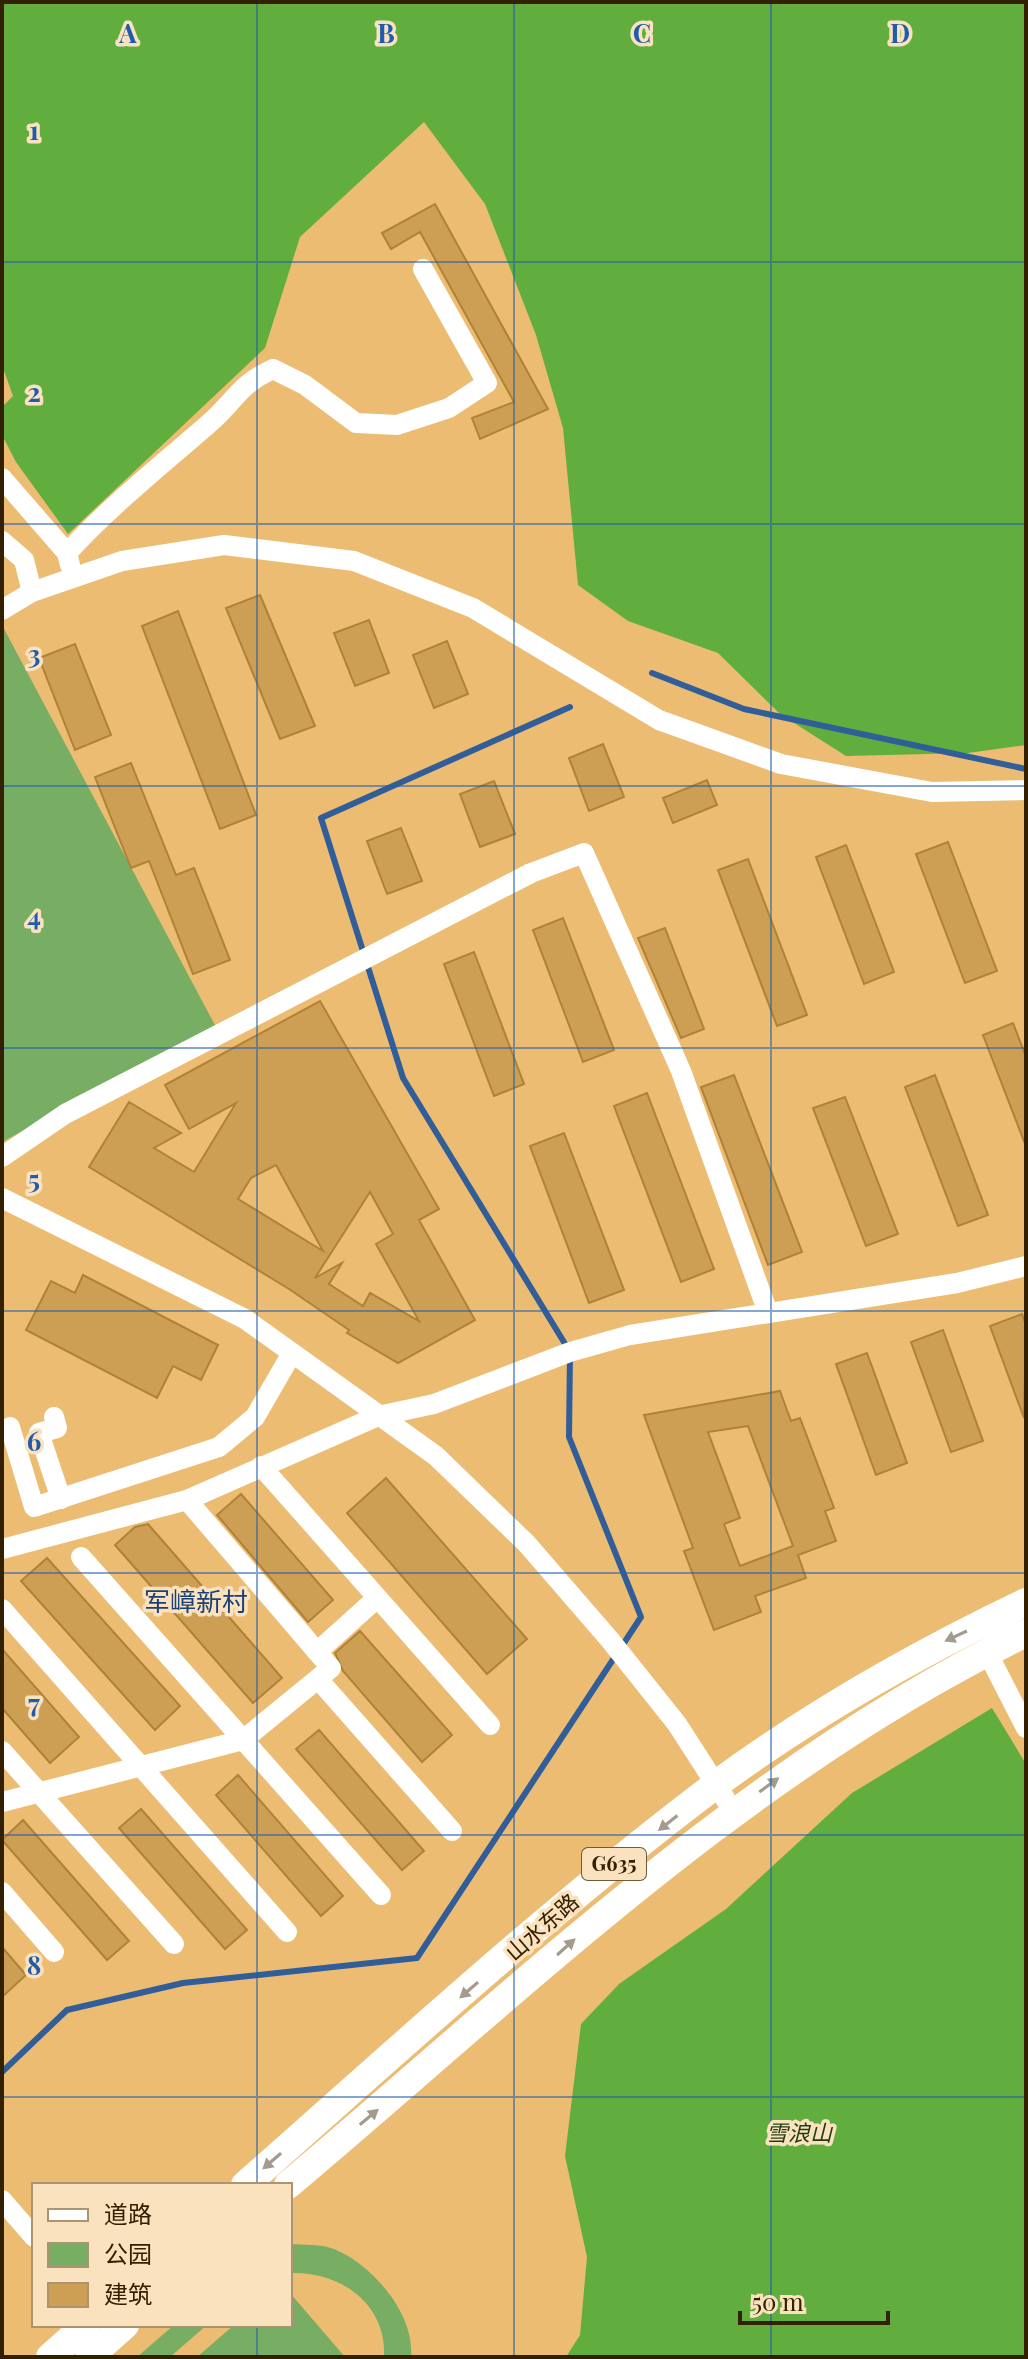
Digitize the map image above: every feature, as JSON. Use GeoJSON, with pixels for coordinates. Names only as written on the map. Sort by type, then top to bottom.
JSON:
{"type":"FeatureCollection","features":[{"type":"Feature","properties":{"kind":"highway","name":"山水东路"},"geometry":{"type":"LineString","coordinates":[[247,2183],[613,1865],[716,1785],[807,1722],[935,1645],[1026,1602]]}},
{"type":"Feature","properties":{"kind":"highway","name":"山水东路"},"geometry":{"type":"LineString","coordinates":[[290,2183],[630,1890],[733,1811],[820,1750],[987,1652],[1026,1633]]}},
{"type":"Feature","properties":{"kind":"highway"},"geometry":{"type":"LineString","coordinates":[[50,2357],[84,2327]]}},
{"type":"Feature","properties":{"kind":"highway"},"geometry":{"type":"LineString","coordinates":[[89,2357],[117,2328]]}},
{"type":"Feature","properties":{"kind":"street"},"geometry":{"type":"LineString","coordinates":[[67,553],[103,513],[216,417],[247,381],[273,369],[305,385],[356,423],[383,425],[397,425],[449,408],[487,383],[423,269]]}},
{"type":"Feature","properties":{"kind":"street"},"geometry":{"type":"LineString","coordinates":[[2,478],[67,553],[74,578]]}},
{"type":"Feature","properties":{"kind":"street"},"geometry":{"type":"LineString","coordinates":[[2,541],[24,560],[32,592]]}},
{"type":"Feature","properties":{"kind":"street"},"geometry":{"type":"LineString","coordinates":[[2,610],[32,592],[122,561],[224,545],[354,561],[473,608],[659,720],[781,764],[932,792],[1026,790]]}},
{"type":"Feature","properties":{"kind":"street"},"geometry":{"type":"LineString","coordinates":[[2,1157],[65,1114],[531,873],[584,853],[681,1071],[767,1310]]}},
{"type":"Feature","properties":{"kind":"street"},"geometry":{"type":"LineString","coordinates":[[2,1198],[245,1319],[436,1456],[527,1544],[610,1640],[677,1724],[733,1811]]}},
{"type":"Feature","properties":{"kind":"street"},"geometry":{"type":"LineString","coordinates":[[2,1549],[187,1500],[378,1416],[434,1404],[570,1352],[630,1335],[767,1310],[957,1283],[1026,1266]]}},
{"type":"Feature","properties":{"kind":"street"},"geometry":{"type":"LineString","coordinates":[[10,1427],[34,1507],[219,1447],[255,1417],[292,1353]]}},
{"type":"Feature","properties":{"kind":"street"},"geometry":{"type":"LineString","coordinates":[[54,1417],[57,1428],[39,1433],[61,1499]]}},
{"type":"Feature","properties":{"kind":"street"},"geometry":{"type":"LineString","coordinates":[[261,1466],[490,1725]]}},
{"type":"Feature","properties":{"kind":"street"},"geometry":{"type":"LineString","coordinates":[[2,1802],[243,1740],[331,1668],[187,1500]]}},
{"type":"Feature","properties":{"kind":"street"},"geometry":{"type":"LineString","coordinates":[[81,1557],[381,1895]]}},
{"type":"Feature","properties":{"kind":"street"},"geometry":{"type":"LineString","coordinates":[[317,1652],[377,1598]]}},
{"type":"Feature","properties":{"kind":"street"},"geometry":{"type":"LineString","coordinates":[[2,1609],[287,1932]]}},
{"type":"Feature","properties":{"kind":"street"},"geometry":{"type":"LineString","coordinates":[[987,1652],[1026,1728]]}},
{"type":"Feature","properties":{"kind":"street"},"geometry":{"type":"LineString","coordinates":[[318,1679],[452,1831]]}},
{"type":"Feature","properties":{"kind":"street"},"geometry":{"type":"LineString","coordinates":[[2,1751],[174,1944]]}},
{"type":"Feature","properties":{"kind":"street"},"geometry":{"type":"LineString","coordinates":[[2,1892],[54,1952]]}},
{"type":"Feature","properties":{"kind":"street"},"geometry":{"type":"LineString","coordinates":[[2,2200],[32,2235]]}},
{"type":"Feature","properties":{"kind":"green space"},"geometry":{"type":"Polygon","coordinates":[[[2,2],[1026,2],[1026,745],[968,753],[846,756],[780,714],[718,653],[628,621],[578,585],[563,428],[536,335],[485,204],[424,122],[300,237],[265,348],[68,534],[16,462],[2,435],[2,407],[13,396],[2,365],[2,2]]]}},
{"type":"Feature","properties":{"kind":"green space"},"geometry":{"type":"Polygon","coordinates":[[[2,625],[216,1027],[2,1142],[2,625]]]}},
{"type":"Feature","properties":{"kind":"green space","name":"雪浪山"},"geometry":{"type":"Polygon","coordinates":[[[992,1708],[1026,1764],[1026,2357],[566,2357],[580,2335],[587,2257],[565,2156],[581,2024],[619,1984],[726,1909],[852,1793],[992,1708]]]}},
{"type":"Feature","properties":{"kind":"green space"},"geometry":{"type":"Polygon","coordinates":[[[292,2244],[334,2249],[363,2266],[388,2292],[398,2308],[406,2324],[411,2357],[384,2357],[383,2338],[368,2306],[342,2284],[308,2274],[292,2273],[292,2244]]]}},
{"type":"Feature","properties":{"kind":"green space"},"geometry":{"type":"Polygon","coordinates":[[[292,2295],[345,2357],[197,2357],[232,2327],[292,2327],[292,2295]]]}},
{"type":"Feature","properties":{"kind":"green space"},"geometry":{"type":"Polygon","coordinates":[[[172,2327],[205,2327],[170,2357],[137,2357],[172,2327]]]}},
{"type":"Feature","properties":{"kind":"building"},"geometry":{"type":"Polygon","coordinates":[[[435,204],[548,409],[480,439],[472,418],[514,402],[420,232],[391,249],[382,233],[435,204]]]}},
{"type":"Feature","properties":{"kind":"building"},"geometry":{"type":"Polygon","coordinates":[[[260,595],[315,726],[280,739],[226,608],[260,595]]]}},
{"type":"Feature","properties":{"kind":"building"},"geometry":{"type":"Polygon","coordinates":[[[178,611],[256,815],[220,829],[142,626],[178,611]]]}},
{"type":"Feature","properties":{"kind":"building"},"geometry":{"type":"Polygon","coordinates":[[[369,620],[389,673],[355,686],[334,633],[369,620]]]}},
{"type":"Feature","properties":{"kind":"building"},"geometry":{"type":"Polygon","coordinates":[[[447,641],[468,694],[434,708],[413,655],[447,641]]]}},
{"type":"Feature","properties":{"kind":"building"},"geometry":{"type":"Polygon","coordinates":[[[75,644],[111,735],[75,750],[39,658],[75,644]]]}},
{"type":"Feature","properties":{"kind":"building"},"geometry":{"type":"Polygon","coordinates":[[[603,744],[624,797],[589,811],[569,758],[603,744]]]}},
{"type":"Feature","properties":{"kind":"building"},"geometry":{"type":"Polygon","coordinates":[[[131,763],[176,875],[194,868],[230,960],[193,974],[149,861],[131,868],[95,777],[131,763]]]}},
{"type":"Feature","properties":{"kind":"building"},"geometry":{"type":"Polygon","coordinates":[[[707,780],[717,805],[673,823],[663,798],[707,780]]]}},
{"type":"Feature","properties":{"kind":"building"},"geometry":{"type":"Polygon","coordinates":[[[494,781],[515,834],[480,847],[460,794],[494,781]]]}},
{"type":"Feature","properties":{"kind":"building"},"geometry":{"type":"Polygon","coordinates":[[[401,828],[422,881],[387,894],[367,841],[401,828]]]}},
{"type":"Feature","properties":{"kind":"building"},"geometry":{"type":"Polygon","coordinates":[[[948,842],[997,971],[965,983],[916,854],[948,842]]]}},
{"type":"Feature","properties":{"kind":"building"},"geometry":{"type":"Polygon","coordinates":[[[846,845],[894,972],[864,984],[816,857],[846,845]]]}},
{"type":"Feature","properties":{"kind":"building"},"geometry":{"type":"Polygon","coordinates":[[[748,859],[807,1015],[777,1026],[718,870],[748,859]]]}},
{"type":"Feature","properties":{"kind":"building"},"geometry":{"type":"Polygon","coordinates":[[[563,918],[614,1050],[583,1062],[533,930],[563,918]]]}},
{"type":"Feature","properties":{"kind":"building"},"geometry":{"type":"Polygon","coordinates":[[[665,928],[704,1029],[681,1038],[638,938],[665,928]]]}},
{"type":"Feature","properties":{"kind":"building"},"geometry":{"type":"Polygon","coordinates":[[[474,952],[524,1084],[494,1096],[444,964],[474,952]]]}},
{"type":"Feature","properties":{"kind":"building"},"geometry":{"type":"Polygon","coordinates":[[[320,1001],[439,1209],[419,1220],[475,1320],[398,1363],[347,1333],[349,1330],[289,1289],[89,1167],[129,1102],[181,1133],[154,1148],[194,1172],[236,1103],[189,1129],[165,1085],[320,1001]],[[276,1165],[251,1178],[238,1199],[323,1251],[276,1165]],[[370,1192],[315,1278],[342,1263],[329,1284],[363,1306],[370,1293],[419,1321],[376,1244],[393,1234],[370,1192]]]}},
{"type":"Feature","properties":{"kind":"building"},"geometry":{"type":"Polygon","coordinates":[[[1013,1023],[1026,1057],[1025,1144],[983,1035],[1013,1023]]]}},
{"type":"Feature","properties":{"kind":"building"},"geometry":{"type":"Polygon","coordinates":[[[734,1075],[802,1252],[768,1265],[701,1087],[734,1075]]]}},
{"type":"Feature","properties":{"kind":"building"},"geometry":{"type":"Polygon","coordinates":[[[935,1075],[988,1215],[958,1226],[905,1087],[935,1075]]]}},
{"type":"Feature","properties":{"kind":"building"},"geometry":{"type":"Polygon","coordinates":[[[647,1093],[714,1269],[681,1282],[614,1106],[647,1093]]]}},
{"type":"Feature","properties":{"kind":"building"},"geometry":{"type":"Polygon","coordinates":[[[845,1097],[898,1234],[866,1246],[813,1108],[845,1097]]]}},
{"type":"Feature","properties":{"kind":"building"},"geometry":{"type":"Polygon","coordinates":[[[564,1133],[624,1290],[589,1303],[530,1146],[564,1133]]]}},
{"type":"Feature","properties":{"kind":"building"},"geometry":{"type":"Polygon","coordinates":[[[83,1275],[218,1345],[201,1380],[173,1366],[157,1398],[26,1330],[51,1281],[75,1293],[83,1275]]]}},
{"type":"Feature","properties":{"kind":"building"},"geometry":{"type":"Polygon","coordinates":[[[1022,1314],[1026,1325],[1024,1418],[990,1326],[1022,1314]]]}},
{"type":"Feature","properties":{"kind":"building"},"geometry":{"type":"Polygon","coordinates":[[[943,1330],[983,1441],[951,1452],[911,1342],[943,1330]]]}},
{"type":"Feature","properties":{"kind":"building"},"geometry":{"type":"Polygon","coordinates":[[[867,1353],[907,1463],[876,1475],[836,1364],[867,1353]]]}},
{"type":"Feature","properties":{"kind":"building"},"geometry":{"type":"Polygon","coordinates":[[[780,1391],[791,1421],[800,1418],[834,1508],[825,1511],[836,1541],[798,1555],[806,1578],[755,1596],[761,1612],[714,1630],[684,1551],[693,1548],[644,1415],[780,1391]],[[748,1426],[708,1432],[740,1518],[724,1524],[740,1566],[793,1546],[748,1426]]]}},
{"type":"Feature","properties":{"kind":"building"},"geometry":{"type":"Polygon","coordinates":[[[386,1478],[527,1639],[487,1674],[347,1513],[386,1478]]]}},
{"type":"Feature","properties":{"kind":"building"},"geometry":{"type":"Polygon","coordinates":[[[241,1494],[333,1600],[308,1622],[217,1515],[241,1494]]]}},
{"type":"Feature","properties":{"kind":"building"},"geometry":{"type":"Polygon","coordinates":[[[148,1524],[282,1678],[253,1703],[115,1545],[135,1527],[148,1524]]]}},
{"type":"Feature","properties":{"kind":"building"},"geometry":{"type":"Polygon","coordinates":[[[47,1558],[180,1706],[155,1730],[21,1581],[47,1558]]]}},
{"type":"Feature","properties":{"kind":"building"},"geometry":{"type":"Polygon","coordinates":[[[360,1631],[452,1735],[422,1762],[343,1671],[335,1653],[360,1631]]]}},
{"type":"Feature","properties":{"kind":"building"},"geometry":{"type":"Polygon","coordinates":[[[2,1649],[79,1737],[50,1763],[2,1708],[2,1649]]]}},
{"type":"Feature","properties":{"kind":"building"},"geometry":{"type":"Polygon","coordinates":[[[319,1730],[424,1851],[402,1870],[296,1749],[319,1730]]]}},
{"type":"Feature","properties":{"kind":"building"},"geometry":{"type":"Polygon","coordinates":[[[238,1775],[343,1896],[321,1916],[216,1795],[238,1775]]]}},
{"type":"Feature","properties":{"kind":"building"},"geometry":{"type":"Polygon","coordinates":[[[141,1809],[247,1930],[225,1949],[119,1828],[141,1809]]]}},
{"type":"Feature","properties":{"kind":"building"},"geometry":{"type":"Polygon","coordinates":[[[23,1820],[129,1941],[107,1960],[2,1840],[23,1820]]]}},
{"type":"Feature","properties":{"kind":"building"},"geometry":{"type":"Polygon","coordinates":[[[2,1947],[26,1975],[2,1997],[2,1947]]]}},
{"type":"Feature","properties":{"kind":"waterway"},"geometry":{"type":"LineString","coordinates":[[652,673],[744,709],[1026,769]]}},
{"type":"Feature","properties":{"kind":"waterway"},"geometry":{"type":"LineString","coordinates":[[570,707],[321,818],[403,1078],[570,1352],[569,1437],[641,1617],[622,1646]]}},
{"type":"Feature","properties":{"kind":"waterway"},"geometry":{"type":"LineString","coordinates":[[2,2072],[67,2010],[183,1983],[417,1958],[616,1655]]}},
{"type":"Feature","properties":{"kind":"district","name":"军嶂新村"},"geometry":{"type":"Point","coordinates":[196,1602]}}]}
